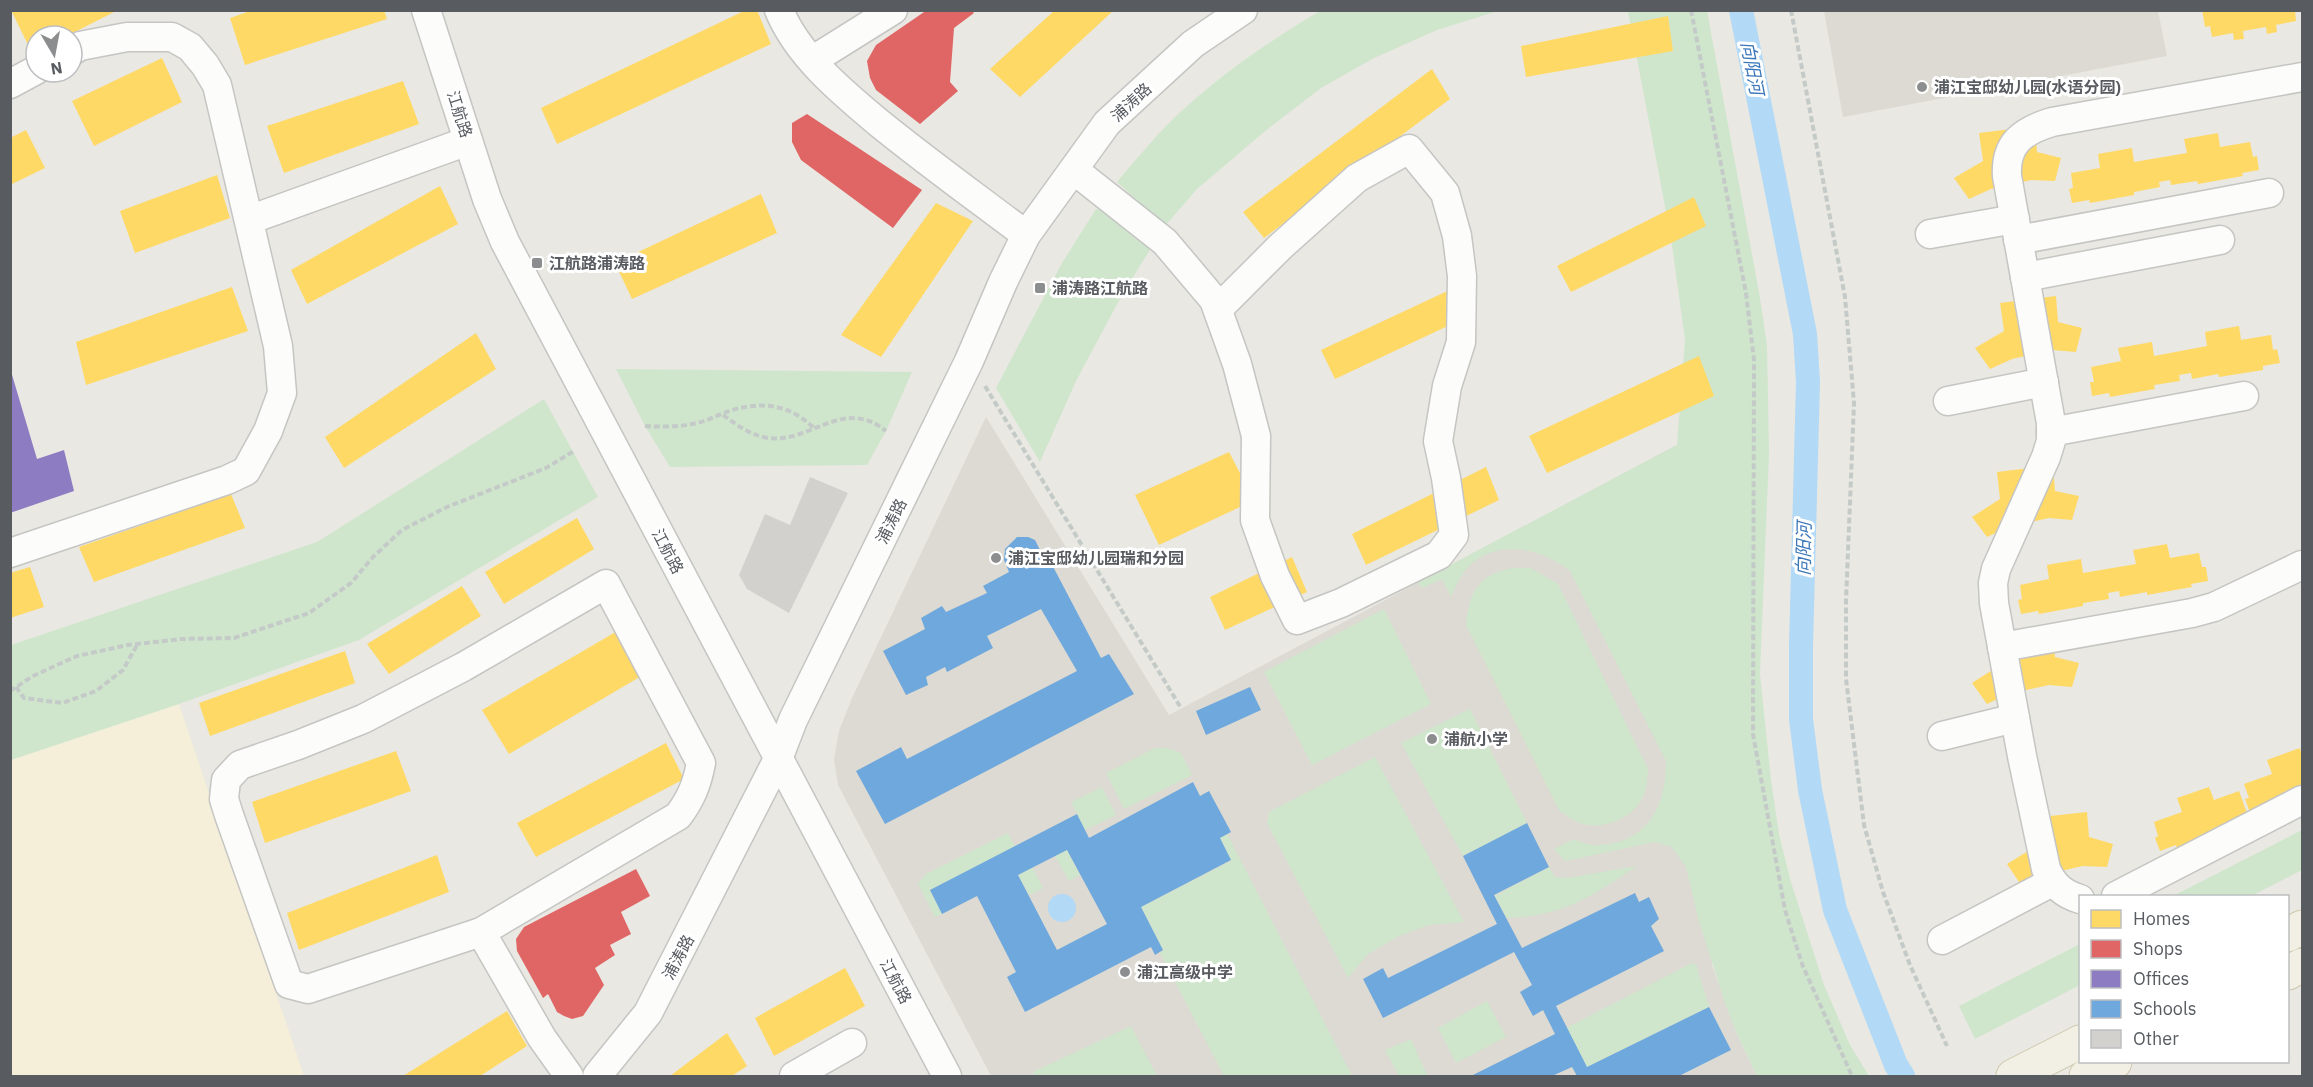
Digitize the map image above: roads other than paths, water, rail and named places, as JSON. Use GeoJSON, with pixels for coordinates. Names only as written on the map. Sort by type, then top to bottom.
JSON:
{"type":"FeatureCollection","features":[{"type":"Feature","properties":{"kind":"main road"},"geometry":{"type":"LineString","coordinates":[[2013,1077],[2079,1043]]}},
{"type":"Feature","properties":{"kind":"main road"},"geometry":{"type":"LineString","coordinates":[[2085,1077],[2113,1063]]}},
{"type":"Feature","properties":{"kind":"street","name":"江航路"},"geometry":{"type":"LineString","coordinates":[[426,10],[487,199],[505,242],[947,1077]]}},
{"type":"Feature","properties":{"kind":"street"},"geometry":{"type":"LineString","coordinates":[[779,10],[786,27],[834,86],[904,144],[1026,235]]}},
{"type":"Feature","properties":{"kind":"street"},"geometry":{"type":"LineString","coordinates":[[813,60],[893,10]]}},
{"type":"Feature","properties":{"kind":"street","name":"浦涛路"},"geometry":{"type":"LineString","coordinates":[[597,1077],[648,1013],[689,937],[778,759],[794,720],[969,361],[1026,235],[1107,123],[1193,44],[1243,10]]}},
{"type":"Feature","properties":{"kind":"street"},"geometry":{"type":"LineString","coordinates":[[10,554],[227,480],[246,471],[268,431],[282,393],[278,346],[217,85],[205,65],[190,47],[172,37],[127,38],[84,45]]}},
{"type":"Feature","properties":{"kind":"street"},"geometry":{"type":"LineString","coordinates":[[10,84],[24,76]]}},
{"type":"Feature","properties":{"kind":"street"},"geometry":{"type":"LineString","coordinates":[[2079,899],[2061,890],[2052,882],[2046,869],[1994,603],[1995,570],[2051,441],[2044,382],[2006,162],[2011,148],[2021,136],[2035,127],[2302,77]]}},
{"type":"Feature","properties":{"kind":"street"},"geometry":{"type":"LineString","coordinates":[[249,220],[468,141]]}},
{"type":"Feature","properties":{"kind":"street"},"geometry":{"type":"LineString","coordinates":[[1074,170],[1165,242],[1214,300],[1237,364],[1256,436],[1255,520],[1275,576],[1297,620],[1341,603],[1439,555],[1454,535],[1438,441],[1447,386],[1461,342],[1462,276],[1457,236],[1445,193],[1409,149],[1356,178],[1280,247],[1218,309]]}},
{"type":"Feature","properties":{"kind":"street"},"geometry":{"type":"LineString","coordinates":[[1930,234],[2017,230],[2269,193]]}},
{"type":"Feature","properties":{"kind":"street"},"geometry":{"type":"LineString","coordinates":[[2025,277],[2220,240]]}},
{"type":"Feature","properties":{"kind":"street"},"geometry":{"type":"LineString","coordinates":[[1948,401],[2044,382]]}},
{"type":"Feature","properties":{"kind":"street"},"geometry":{"type":"LineString","coordinates":[[2051,432],[2244,396]]}},
{"type":"Feature","properties":{"kind":"street"},"geometry":{"type":"LineString","coordinates":[[2002,647],[2192,613],[2214,607],[2302,565]]}},
{"type":"Feature","properties":{"kind":"street"},"geometry":{"type":"LineString","coordinates":[[606,584],[701,763],[698,783],[690,802],[678,816],[481,932],[308,989],[289,984],[224,800],[226,780],[240,765],[363,719],[411,695],[606,584]]}},
{"type":"Feature","properties":{"kind":"street"},"geometry":{"type":"LineString","coordinates":[[1942,736],[2015,718]]}},
{"type":"Feature","properties":{"kind":"street"},"geometry":{"type":"LineString","coordinates":[[2120,895],[2302,800]]}},
{"type":"Feature","properties":{"kind":"street"},"geometry":{"type":"LineString","coordinates":[[1942,940],[2052,882]]}},
{"type":"Feature","properties":{"kind":"street"},"geometry":{"type":"LineString","coordinates":[[481,932],[542,1038],[569,1077]]}},
{"type":"Feature","properties":{"kind":"street"},"geometry":{"type":"LineString","coordinates":[[794,1077],[852,1043]]}},
{"type":"Feature","properties":{"kind":"water"},"geometry":{"type":"Polygon","coordinates":[[[1062,894],[1072,898],[1076,908],[1072,918],[1062,922],[1052,918],[1048,908],[1052,898],[1062,894]]]}},
{"type":"Feature","properties":{"kind":"waterway","name":"向阳河"},"geometry":{"type":"LineString","coordinates":[[1741,10],[1805,334],[1808,382],[1801,719],[1810,790],[1835,910],[1896,1065],[1903,1076]]}},
{"type":"Feature","properties":{"kind":"place","name":"浦江宝邸幼儿园(水语分园)"},"geometry":{"type":"Point","coordinates":[1922,87]}},
{"type":"Feature","properties":{"kind":"place","name":"江航路浦涛路"},"geometry":{"type":"Point","coordinates":[537,263]}},
{"type":"Feature","properties":{"kind":"place","name":"浦涛路江航路"},"geometry":{"type":"Point","coordinates":[1040,288]}},
{"type":"Feature","properties":{"kind":"place","name":"浦江宝邸幼儿园瑞和分园"},"geometry":{"type":"Point","coordinates":[996,558]}},
{"type":"Feature","properties":{"kind":"place","name":"浦航小学"},"geometry":{"type":"Point","coordinates":[1432,739]}},
{"type":"Feature","properties":{"kind":"place","name":"浦江高级中学"},"geometry":{"type":"Point","coordinates":[1125,972]}}]}
